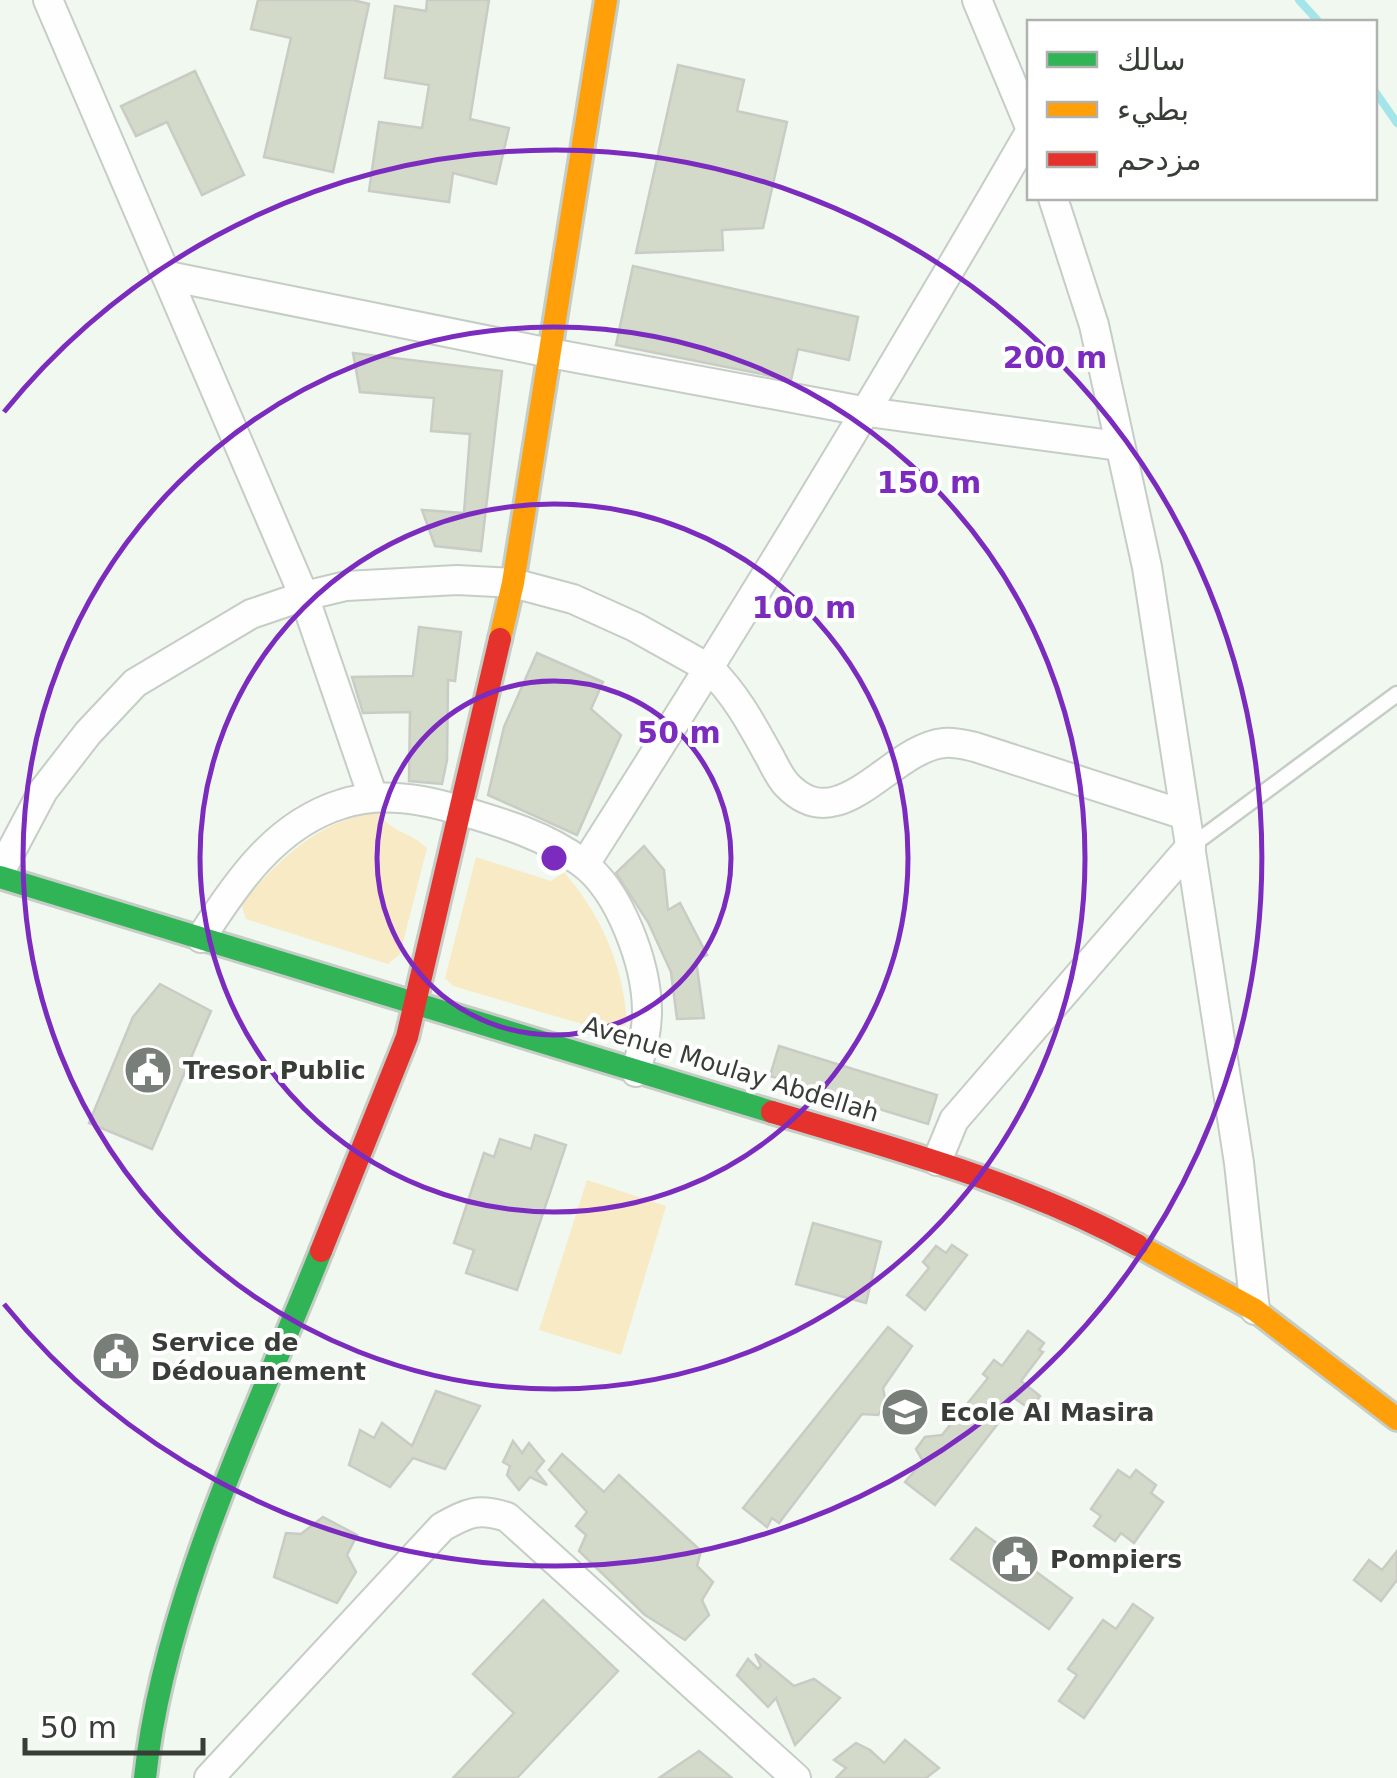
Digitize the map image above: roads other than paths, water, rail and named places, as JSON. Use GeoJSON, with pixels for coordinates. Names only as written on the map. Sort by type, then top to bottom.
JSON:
{"type":"FeatureCollection","features":[{"type":"Feature","properties":{"kind":"street"},"geometry":{"type":"LineString","coordinates":[[145,1778],[150,1721],[182,1610],[218,1508],[407,1037],[513,583],[606,0]]}},
{"type":"Feature","properties":{"kind":"street"},"geometry":{"type":"LineString","coordinates":[[977,0],[1027,123]]}},
{"type":"Feature","properties":{"kind":"street"},"geometry":{"type":"LineString","coordinates":[[46,2],[304,596],[373,798]]}},
{"type":"Feature","properties":{"kind":"street"},"geometry":{"type":"LineString","coordinates":[[585,864],[868,412],[1027,135]]}},
{"type":"Feature","properties":{"kind":"street"},"geometry":{"type":"LineString","coordinates":[[1053,200],[1094,325],[1147,567],[1239,1162],[1255,1310]]}},
{"type":"Feature","properties":{"kind":"street"},"geometry":{"type":"LineString","coordinates":[[168,276],[868,412],[1120,446]]}},
{"type":"Feature","properties":{"kind":"street"},"geometry":{"type":"LineString","coordinates":[[0,875],[43,791],[88,734],[135,683],[189,648],[251,614],[304,596],[346,586],[457,580],[513,583],[573,599],[635,627],[710,669],[738,699],[786,785],[805,798],[829,804],[844,800],[912,754],[944,742],[975,747],[1185,815]]}},
{"type":"Feature","properties":{"kind":"street"},"geometry":{"type":"LineString","coordinates":[[201,938],[240,880],[273,843],[317,814],[342,803],[373,798],[426,801],[510,825],[585,864],[608,892],[623,920],[644,976],[646,1036],[636,1072]]}},
{"type":"Feature","properties":{"kind":"street"},"geometry":{"type":"LineString","coordinates":[[937,1161],[954,1120],[1191,846]]}},
{"type":"Feature","properties":{"kind":"street","name":"Avenue Moulay Abdellah"},"geometry":{"type":"LineString","coordinates":[[0,875],[937,1161],[1038,1198],[1255,1310],[1397,1418]]}},
{"type":"Feature","properties":{"kind":"street"},"geometry":{"type":"LineString","coordinates":[[209,1778],[442,1528],[462,1516],[484,1510],[507,1517],[796,1778]]}},
{"type":"Feature","properties":{"kind":"lane"},"geometry":{"type":"LineString","coordinates":[[1191,846],[1397,694]]}},
{"type":"Feature","properties":{"kind":"waterway"},"geometry":{"type":"LineString","coordinates":[[1299,0],[1317,20]]}},
{"type":"Feature","properties":{"kind":"waterway"},"geometry":{"type":"LineString","coordinates":[[1377,94],[1397,123]]}},
{"type":"Feature","properties":{"kind":"place","name":"Tresor Public"},"geometry":{"type":"Point","coordinates":[148,1070]}},
{"type":"Feature","properties":{"kind":"place","name":"Service de Dédouanement"},"geometry":{"type":"Point","coordinates":[116,1356]}},
{"type":"Feature","properties":{"kind":"place","name":"Ecole Al Masira"},"geometry":{"type":"Point","coordinates":[905,1412]}},
{"type":"Feature","properties":{"kind":"place","name":"Pompiers"},"geometry":{"type":"Point","coordinates":[1015,1559]}}]}
